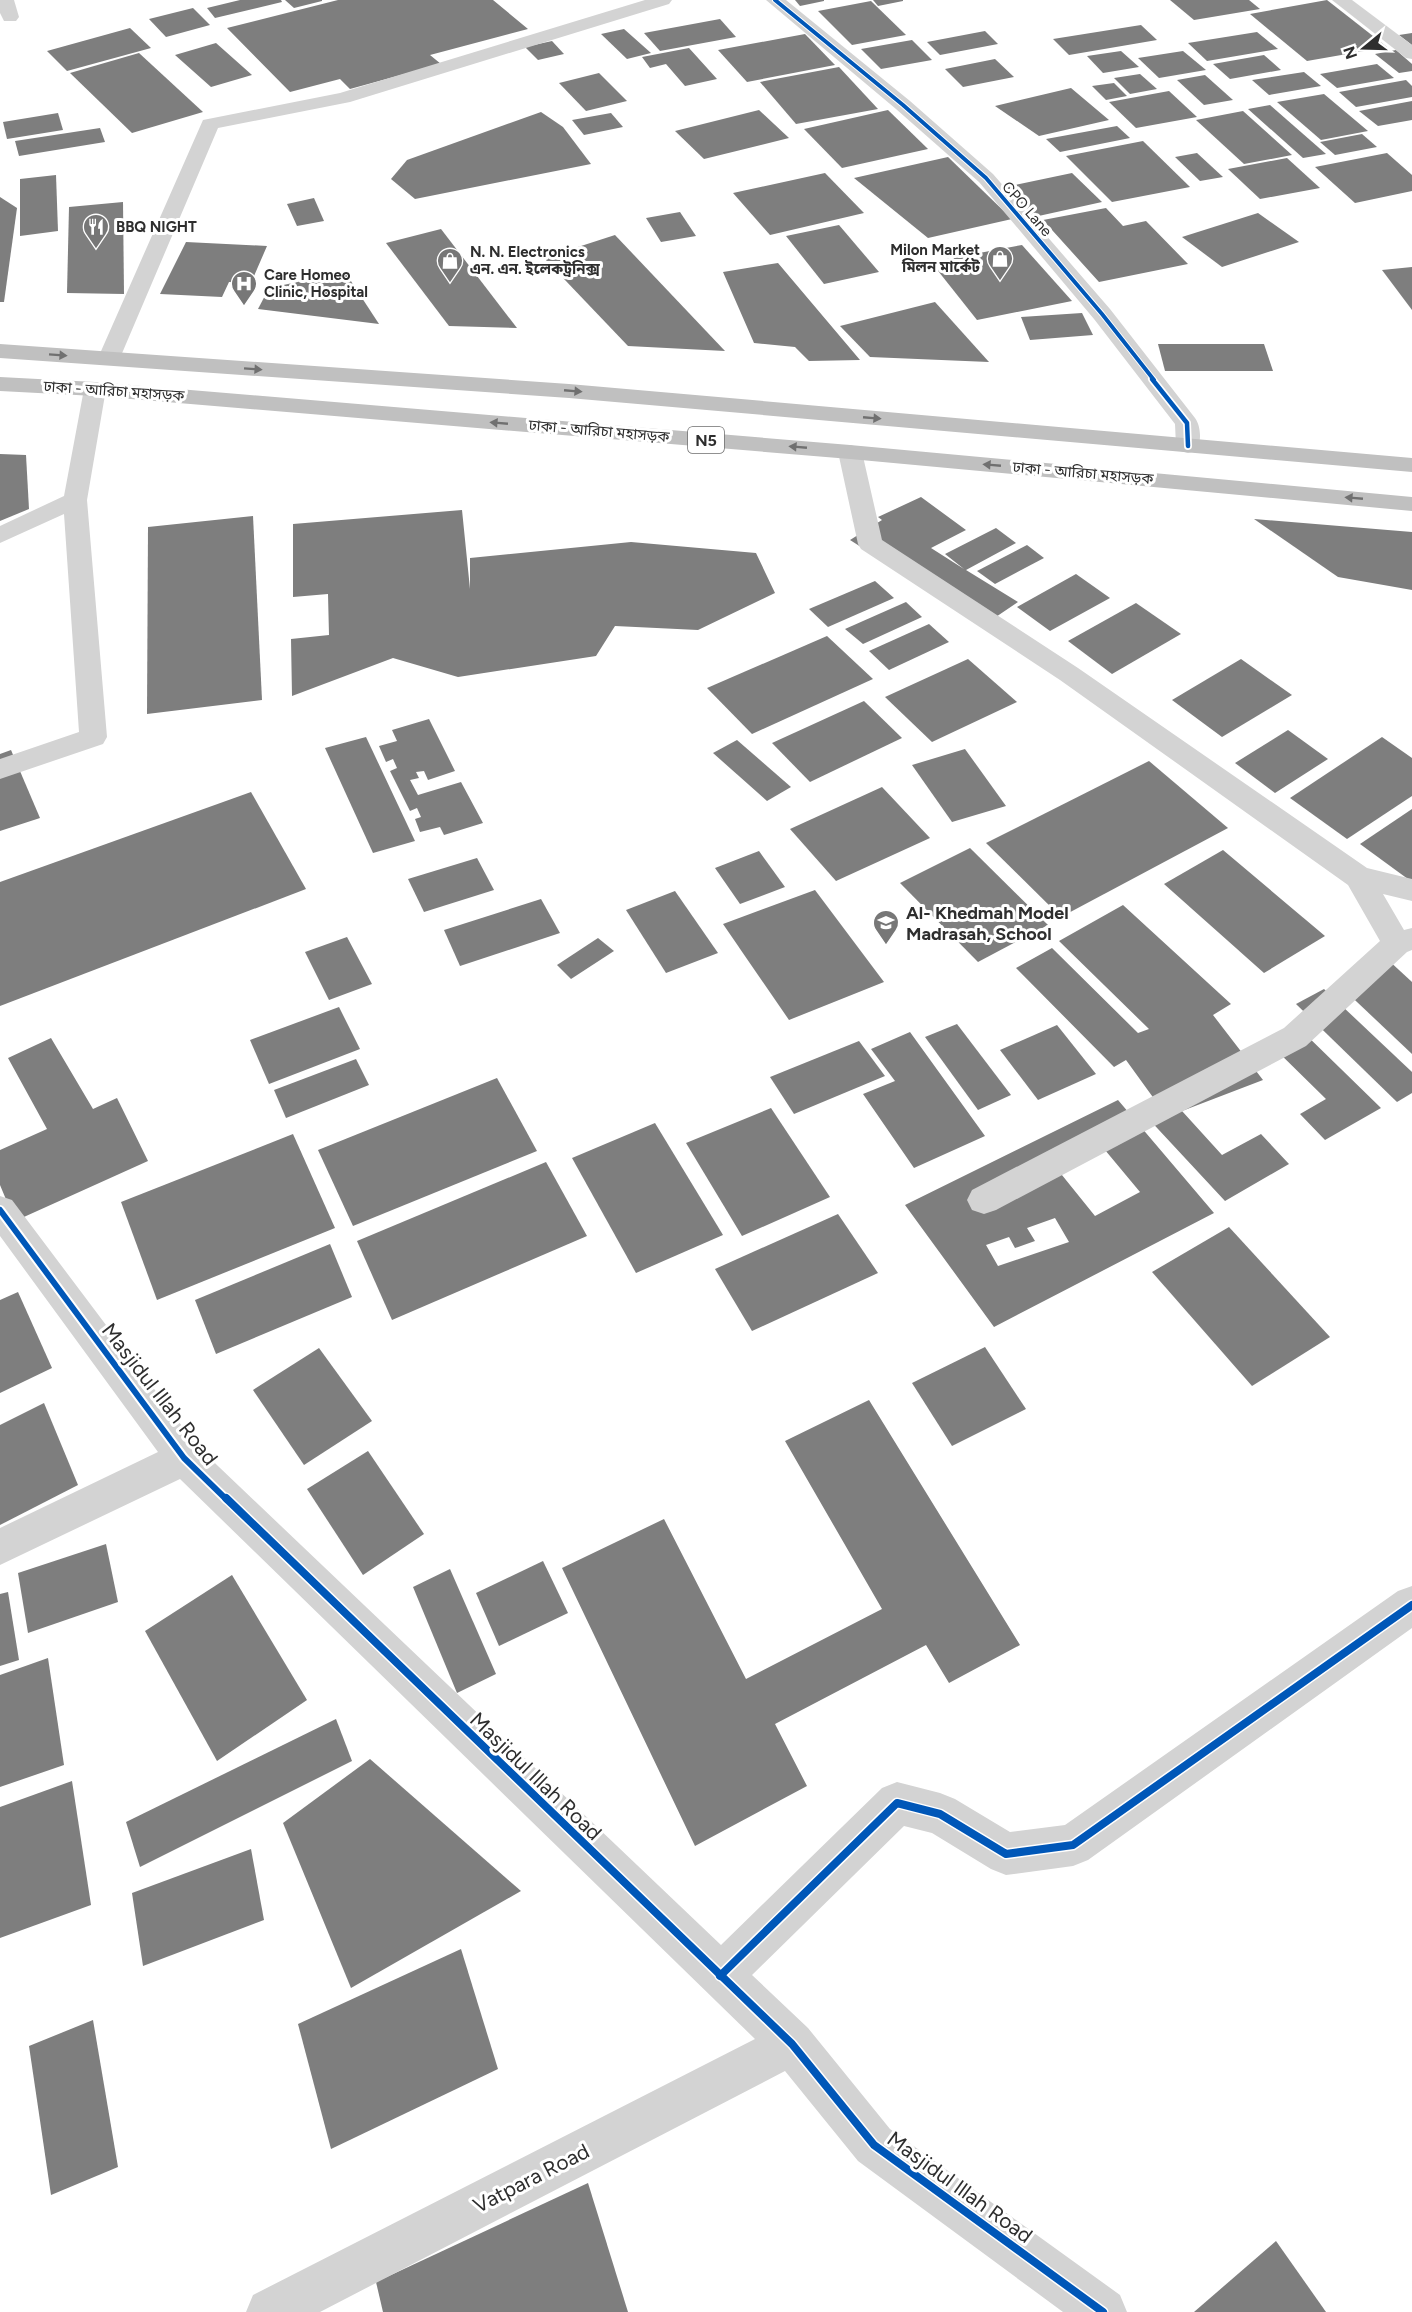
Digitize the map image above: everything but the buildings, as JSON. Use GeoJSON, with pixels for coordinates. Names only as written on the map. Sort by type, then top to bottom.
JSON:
{"type":"FeatureCollection","features":[{"type":"Feature","properties":{"kind":"highway","name":"ঢাকা - আরিচা মহাসড়ক"},"geometry":{"type":"LineString","coordinates":[[0,351],[569,391],[1412,465]]}},
{"type":"Feature","properties":{"kind":"highway","name":"ঢাকা - আরিচা মহাসড়ক"},"geometry":{"type":"LineString","coordinates":[[0,384],[95,389],[850,452],[1412,504]]}},
{"type":"Feature","properties":{"kind":"street"},"geometry":{"type":"LineString","coordinates":[[109,358],[210,124],[343,98],[663,0]]}},
{"type":"Feature","properties":{"kind":"street","name":"CPO Lane"},"geometry":{"type":"LineString","coordinates":[[775,0],[903,105],[986,178],[1102,314],[1187,423],[1188,446]]}},
{"type":"Feature","properties":{"kind":"street"},"geometry":{"type":"LineString","coordinates":[[1341,0],[1412,54]]}},
{"type":"Feature","properties":{"kind":"street"},"geometry":{"type":"LineString","coordinates":[[0,769],[93,737],[75,500],[95,389]]}},
{"type":"Feature","properties":{"kind":"street"},"geometry":{"type":"LineString","coordinates":[[850,452],[870,544],[1069,674],[1358,877],[1405,941],[1295,1037],[984,1200]]}},
{"type":"Feature","properties":{"kind":"street"},"geometry":{"type":"LineString","coordinates":[[0,535],[75,500]]}},
{"type":"Feature","properties":{"kind":"street"},"geometry":{"type":"LineString","coordinates":[[1358,877],[1412,890]]}},
{"type":"Feature","properties":{"kind":"street","name":"Masjidul Illah Road"},"geometry":{"type":"LineString","coordinates":[[0,1210],[183,1458],[792,2044],[874,2145],[1103,2312]]}},
{"type":"Feature","properties":{"kind":"street"},"geometry":{"type":"LineString","coordinates":[[0,1547],[183,1458]]}},
{"type":"Feature","properties":{"kind":"street"},"geometry":{"type":"LineString","coordinates":[[720,1976],[897,1803],[940,1814],[1006,1854],[1073,1845],[1412,1605]]}},
{"type":"Feature","properties":{"kind":"street","name":"Vatpara Road"},"geometry":{"type":"LineString","coordinates":[[270,2312],[792,2044]]}},
{"type":"Feature","properties":{"kind":"cycle path"},"geometry":{"type":"LineString","coordinates":[[775,0],[903,105],[986,178],[1102,314],[1187,423],[1188,446]]}},
{"type":"Feature","properties":{"kind":"cycle path"},"geometry":{"type":"LineString","coordinates":[[0,1210],[184,1458],[792,2044],[874,2145],[1103,2312]]}},
{"type":"Feature","properties":{"kind":"cycle path"},"geometry":{"type":"LineString","coordinates":[[720,1976],[897,1803],[940,1814],[1006,1854],[1073,1845],[1412,1605]]}},
{"type":"Feature","properties":{"kind":"place","name":"BBQ NIGHT"},"geometry":{"type":"Point","coordinates":[96,250]}},
{"type":"Feature","properties":{"kind":"place","name":"Milon Market মিলন মার্কেট"},"geometry":{"type":"Point","coordinates":[1000,282]}},
{"type":"Feature","properties":{"kind":"place","name":"N. N. Electronics এন. এন. ইলেকট্রনিক্স"},"geometry":{"type":"Point","coordinates":[450,284]}},
{"type":"Feature","properties":{"kind":"place","name":"Care Homeo Clinic, Hospital"},"geometry":{"type":"Point","coordinates":[244,307]}},
{"type":"Feature","properties":{"kind":"place","name":"Al- Khedmah Model Madrasah, School"},"geometry":{"type":"Point","coordinates":[886,946]}}]}
